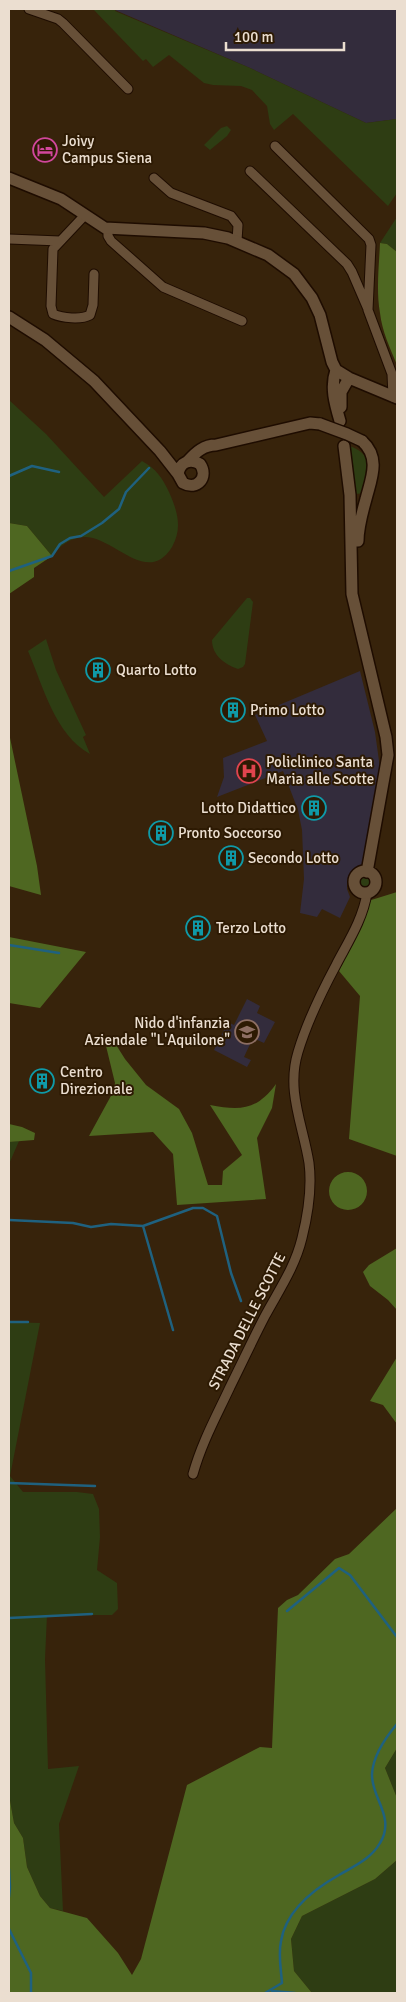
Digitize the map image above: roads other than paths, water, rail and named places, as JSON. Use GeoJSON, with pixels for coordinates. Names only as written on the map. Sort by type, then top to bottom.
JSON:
{"type":"FeatureCollection","features":[{"type":"Feature","properties":{"kind":"street"},"geometry":{"type":"LineString","coordinates":[[29,9],[63,23],[128,89]]}},
{"type":"Feature","properties":{"kind":"street"},"geometry":{"type":"LineString","coordinates":[[275,146],[369,239],[368,310]]}},
{"type":"Feature","properties":{"kind":"street"},"geometry":{"type":"LineString","coordinates":[[9,178],[57,197],[98,225],[108,229],[196,232],[218,235],[258,250],[294,274],[312,298],[320,316],[332,362],[336,370],[348,378],[395,397],[392,374],[368,310],[347,264],[250,171]]}},
{"type":"Feature","properties":{"kind":"street"},"geometry":{"type":"LineString","coordinates":[[154,178],[171,193],[231,216],[238,225],[237,241]]}},
{"type":"Feature","properties":{"kind":"street"},"geometry":{"type":"LineString","coordinates":[[85,215],[60,241],[52,253],[51,308],[54,314],[81,317],[90,315],[93,306],[94,274]]}},
{"type":"Feature","properties":{"kind":"street"},"geometry":{"type":"LineString","coordinates":[[108,229],[108,236],[111,241],[159,284],[242,321]]}},
{"type":"Feature","properties":{"kind":"street"},"geometry":{"type":"LineString","coordinates":[[9,239],[60,241]]}},
{"type":"Feature","properties":{"kind":"street"},"geometry":{"type":"LineString","coordinates":[[9,317],[44,340],[94,381],[160,451],[183,483],[195,486],[203,478],[202,468],[206,454],[216,445]]}},
{"type":"Feature","properties":{"kind":"street"},"geometry":{"type":"LineString","coordinates":[[336,370],[333,380],[334,393],[340,421],[341,392],[348,378]]}},
{"type":"Feature","properties":{"kind":"street"},"geometry":{"type":"LineString","coordinates":[[178,474],[181,465],[201,448],[306,424],[320,424],[362,442],[369,450],[374,463],[373,475],[358,532],[356,561],[351,574]]}},
{"type":"Feature","properties":{"kind":"street","name":"STRADA DELLE SCOTTE"},"geometry":{"type":"LineString","coordinates":[[344,446],[351,506],[351,574],[354,603],[386,737],[388,755],[367,872]]}},
{"type":"Feature","properties":{"kind":"street"},"geometry":{"type":"LineString","coordinates":[[160,451],[186,462],[196,462],[202,468]]}},
{"type":"Feature","properties":{"kind":"street"},"geometry":{"type":"LineString","coordinates":[[351,506],[356,508],[366,499]]}},
{"type":"Feature","properties":{"kind":"street","name":"STRADA DELLE SCOTTE"},"geometry":{"type":"LineString","coordinates":[[367,872],[375,878],[376,884],[372,890],[366,893],[358,890],[354,882],[358,874],[367,872]]}},
{"type":"Feature","properties":{"kind":"street","name":"STRADA DELLE SCOTTE"},"geometry":{"type":"LineString","coordinates":[[194,1474],[208,1430],[262,1321],[291,1270],[298,1252],[306,1216],[310,1177],[295,1102],[293,1078],[295,1064],[301,1042],[322,994],[361,916],[366,893]]}},
{"type":"Feature","properties":{"kind":"waterway"},"geometry":{"type":"LineString","coordinates":[[9,476],[32,466],[59,472]]}},
{"type":"Feature","properties":{"kind":"waterway"},"geometry":{"type":"LineString","coordinates":[[9,571],[52,556],[60,544],[70,538],[81,536],[102,523],[119,509],[126,492],[149,468]]}},
{"type":"Feature","properties":{"kind":"waterway"},"geometry":{"type":"LineString","coordinates":[[9,945],[59,953]]}},
{"type":"Feature","properties":{"kind":"waterway"},"geometry":{"type":"LineString","coordinates":[[9,1220],[73,1223],[91,1227],[111,1224],[143,1226],[193,1208],[203,1208],[217,1216],[231,1273],[241,1301]]}},
{"type":"Feature","properties":{"kind":"waterway"},"geometry":{"type":"LineString","coordinates":[[143,1226],[173,1330]]}},
{"type":"Feature","properties":{"kind":"waterway"},"geometry":{"type":"LineString","coordinates":[[9,1322],[28,1322]]}},
{"type":"Feature","properties":{"kind":"waterway"},"geometry":{"type":"LineString","coordinates":[[9,1483],[95,1486]]}},
{"type":"Feature","properties":{"kind":"waterway"},"geometry":{"type":"LineString","coordinates":[[287,1611],[339,1568],[350,1575],[397,1637]]}},
{"type":"Feature","properties":{"kind":"waterway"},"geometry":{"type":"LineString","coordinates":[[9,1618],[92,1614]]}},
{"type":"Feature","properties":{"kind":"waterway"},"geometry":{"type":"LineString","coordinates":[[265,1993],[282,1983],[280,1946],[284,1930],[295,1911],[302,1902],[320,1887],[367,1858],[380,1843],[384,1834],[384,1816],[375,1791],[372,1774],[375,1760],[381,1747],[397,1724]]}},
{"type":"Feature","properties":{"kind":"waterway"},"geometry":{"type":"LineString","coordinates":[[9,1869],[9,1897]]}},
{"type":"Feature","properties":{"kind":"waterway"},"geometry":{"type":"LineString","coordinates":[[9,1929],[31,1973],[31,1993]]}},
{"type":"Feature","properties":{"kind":"waterway"},"geometry":{"type":"LineString","coordinates":[[272,1991],[295,1993]]}},
{"type":"Feature","properties":{"kind":"place","name":"Joivy Campus Siena"},"geometry":{"type":"Point","coordinates":[45,150]}},
{"type":"Feature","properties":{"kind":"place","name":"Quarto Lotto"},"geometry":{"type":"Point","coordinates":[98,670]}},
{"type":"Feature","properties":{"kind":"place","name":"Primo Lotto"},"geometry":{"type":"Point","coordinates":[233,710]}},
{"type":"Feature","properties":{"kind":"place","name":"Policlinico Santa Maria alle Scotte"},"geometry":{"type":"Point","coordinates":[249,771]}},
{"type":"Feature","properties":{"kind":"place","name":"Lotto Didattico"},"geometry":{"type":"Point","coordinates":[314,808]}},
{"type":"Feature","properties":{"kind":"place","name":"Pronto Soccorso"},"geometry":{"type":"Point","coordinates":[161,833]}},
{"type":"Feature","properties":{"kind":"place","name":"Secondo Lotto"},"geometry":{"type":"Point","coordinates":[231,858]}},
{"type":"Feature","properties":{"kind":"place","name":"Terzo Lotto"},"geometry":{"type":"Point","coordinates":[198,928]}},
{"type":"Feature","properties":{"kind":"place","name":"Nido d'infanzia Aziendale \"L'Aquilone\""},"geometry":{"type":"Point","coordinates":[247,1032]}},
{"type":"Feature","properties":{"kind":"place","name":"Centro Direzionale"},"geometry":{"type":"Point","coordinates":[42,1081]}}]}
